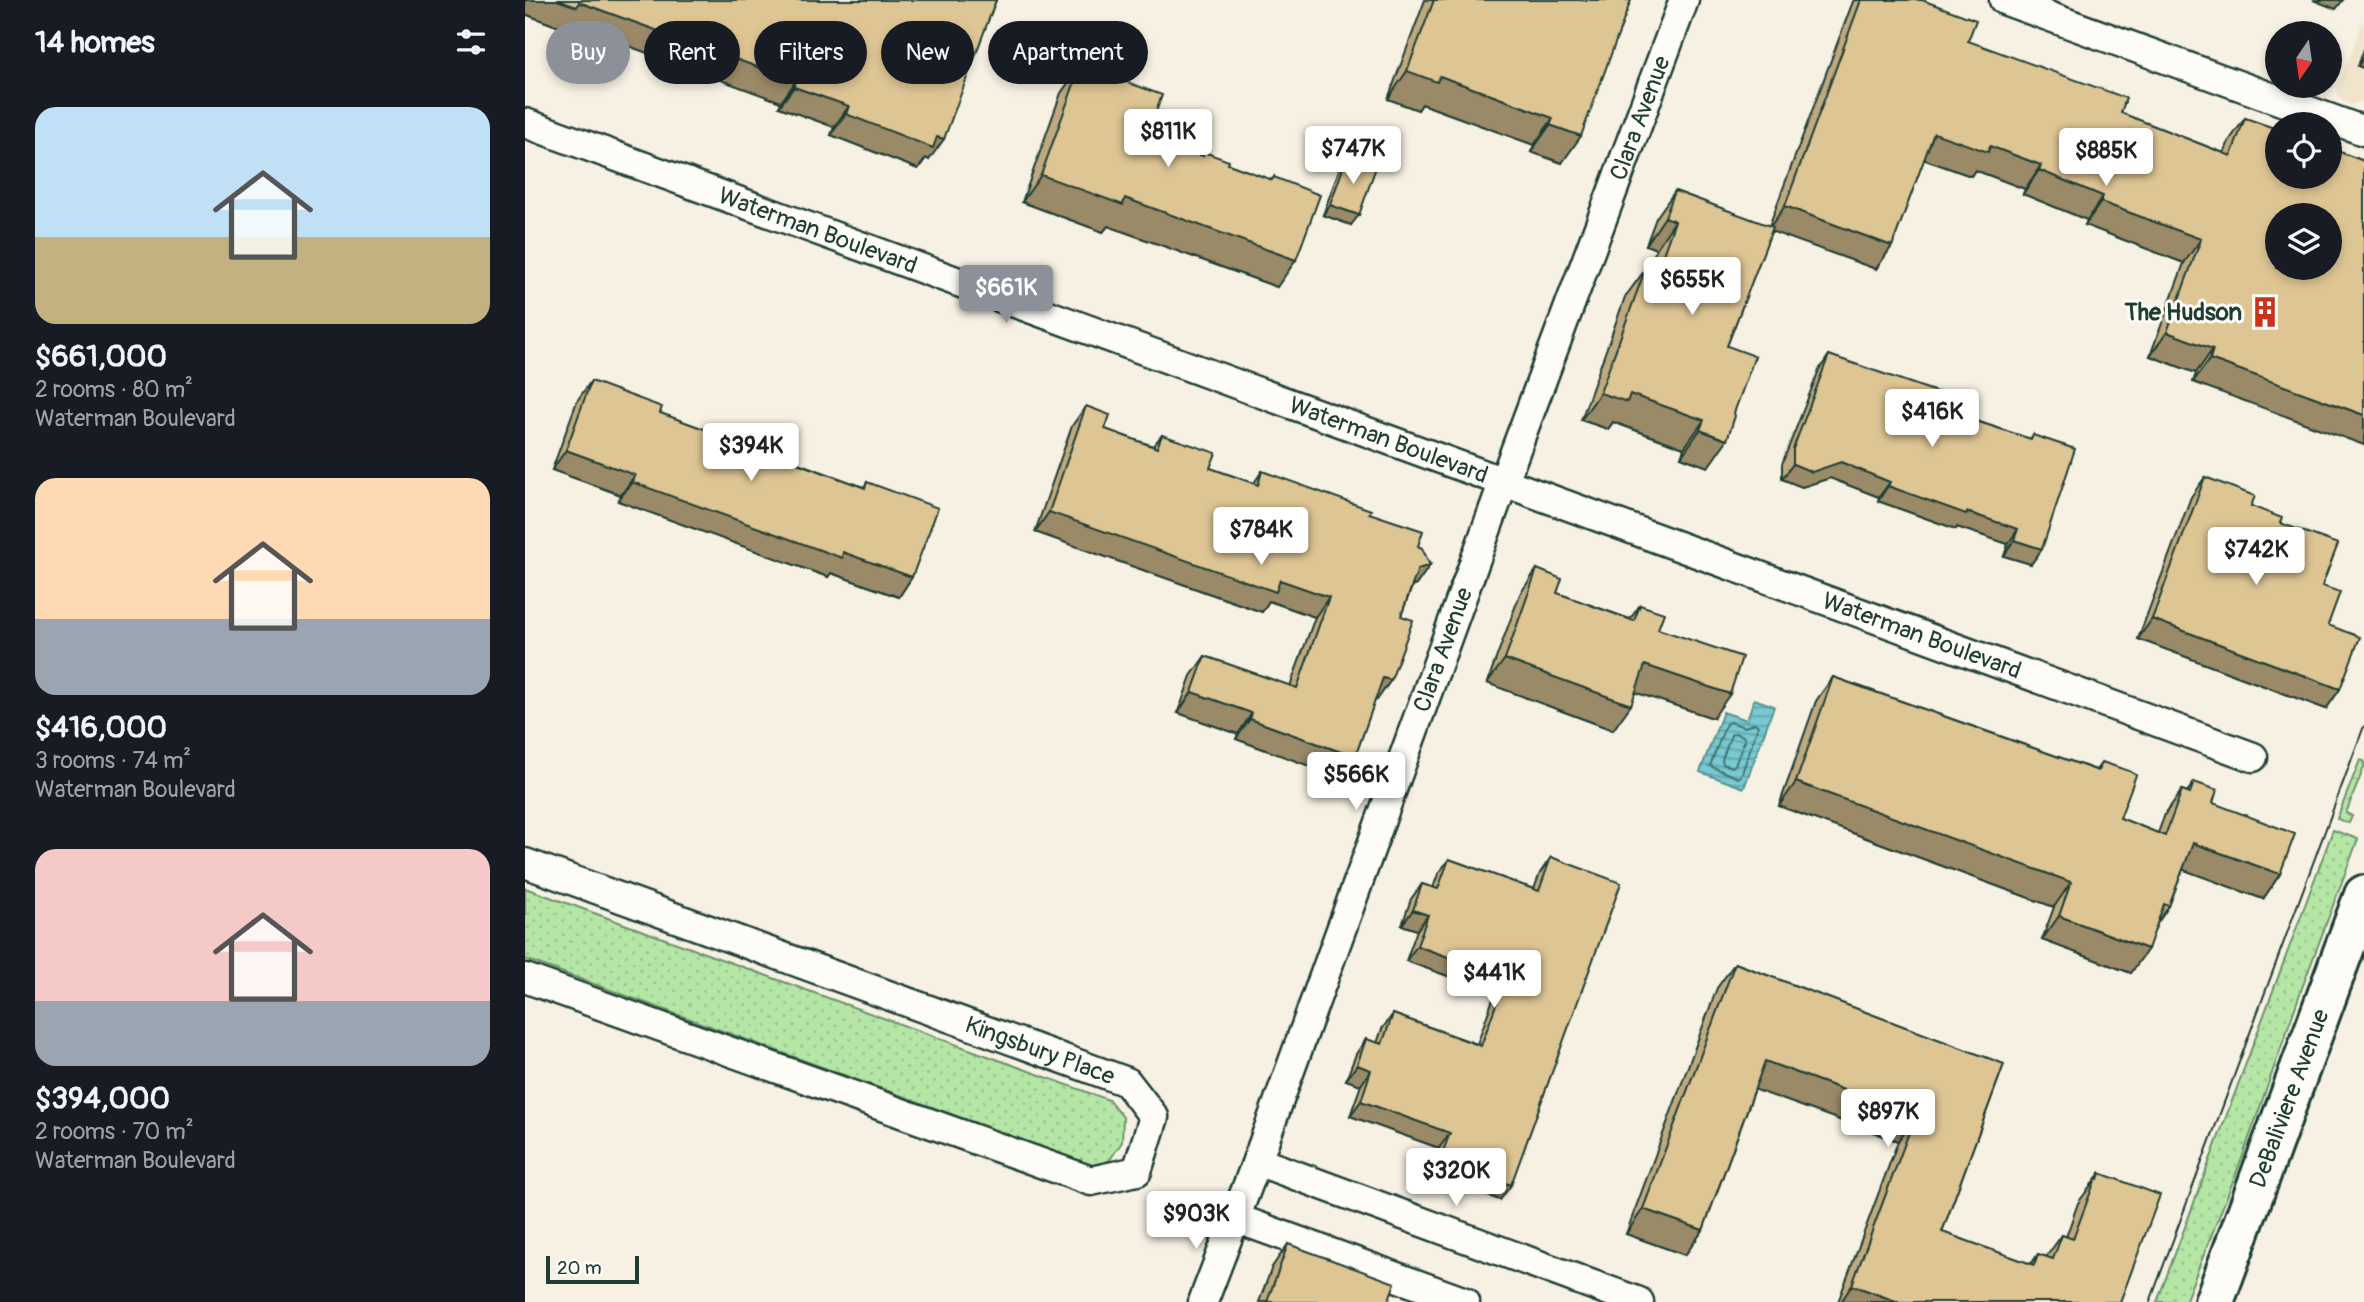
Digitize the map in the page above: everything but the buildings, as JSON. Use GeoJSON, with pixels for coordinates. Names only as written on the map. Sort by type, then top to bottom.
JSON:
{"type":"FeatureCollection","features":[{"type":"Feature","properties":{"kind":"main road","name":"DeBaliviere Avenue"},"geometry":{"type":"LineString","coordinates":[[2214,1302],[2364,895]]}},
{"type":"Feature","properties":{"kind":"street","name":"Clara Avenue"},"geometry":{"type":"LineString","coordinates":[[1203,1302],[1257,1161],[1504,481],[1684,0]]}},
{"type":"Feature","properties":{"kind":"street"},"geometry":{"type":"LineString","coordinates":[[2004,0],[2364,131]]}},
{"type":"Feature","properties":{"kind":"street","name":"Waterman Boulevard"},"geometry":{"type":"LineString","coordinates":[[525,123],[2253,757]]}},
{"type":"Feature","properties":{"kind":"street","name":"Kingsbury Place"},"geometry":{"type":"LineString","coordinates":[[525,863],[1126,1082],[1154,1117],[1137,1171],[1091,1181],[525,978]]}},
{"type":"Feature","properties":{"kind":"street"},"geometry":{"type":"LineString","coordinates":[[1257,1161],[1639,1302]]}},
{"type":"Feature","properties":{"kind":"street"},"geometry":{"type":"LineString","coordinates":[[1235,1218],[1465,1302]]}},
{"type":"Feature","properties":{"kind":"shaded area"},"geometry":{"type":"Polygon","coordinates":[[[2364,19],[2364,101],[2350,105],[2341,100],[2342,76],[2364,19]]]}},
{"type":"Feature","properties":{"kind":"green space"},"geometry":{"type":"Polygon","coordinates":[[[2360,760],[2364,761],[2364,767],[2346,813],[2352,816],[2349,823],[2337,819],[2360,760]]]}},
{"type":"Feature","properties":{"kind":"green space"},"geometry":{"type":"Polygon","coordinates":[[[2333,830],[2358,839],[2241,1161],[2185,1302],[2157,1302],[2333,830]]]}},
{"type":"Feature","properties":{"kind":"green space"},"geometry":{"type":"Polygon","coordinates":[[[525,888],[1109,1100],[1123,1117],[1122,1142],[1109,1161],[1092,1165],[525,959],[525,888]]]}},
{"type":"Feature","properties":{"kind":"water"},"geometry":{"type":"Polygon","coordinates":[[[1754,699],[1774,706],[1744,788],[1700,772],[1723,712],[1747,720],[1754,699]]]}},
{"type":"Feature","properties":{"kind":"tram line"},"geometry":{"type":"LineString","coordinates":[[2150,1302],[2364,726]]}},
{"type":"Feature","properties":{"kind":"place","name":"The Hudson"},"geometry":{"type":"Point","coordinates":[2265,312]}}]}
